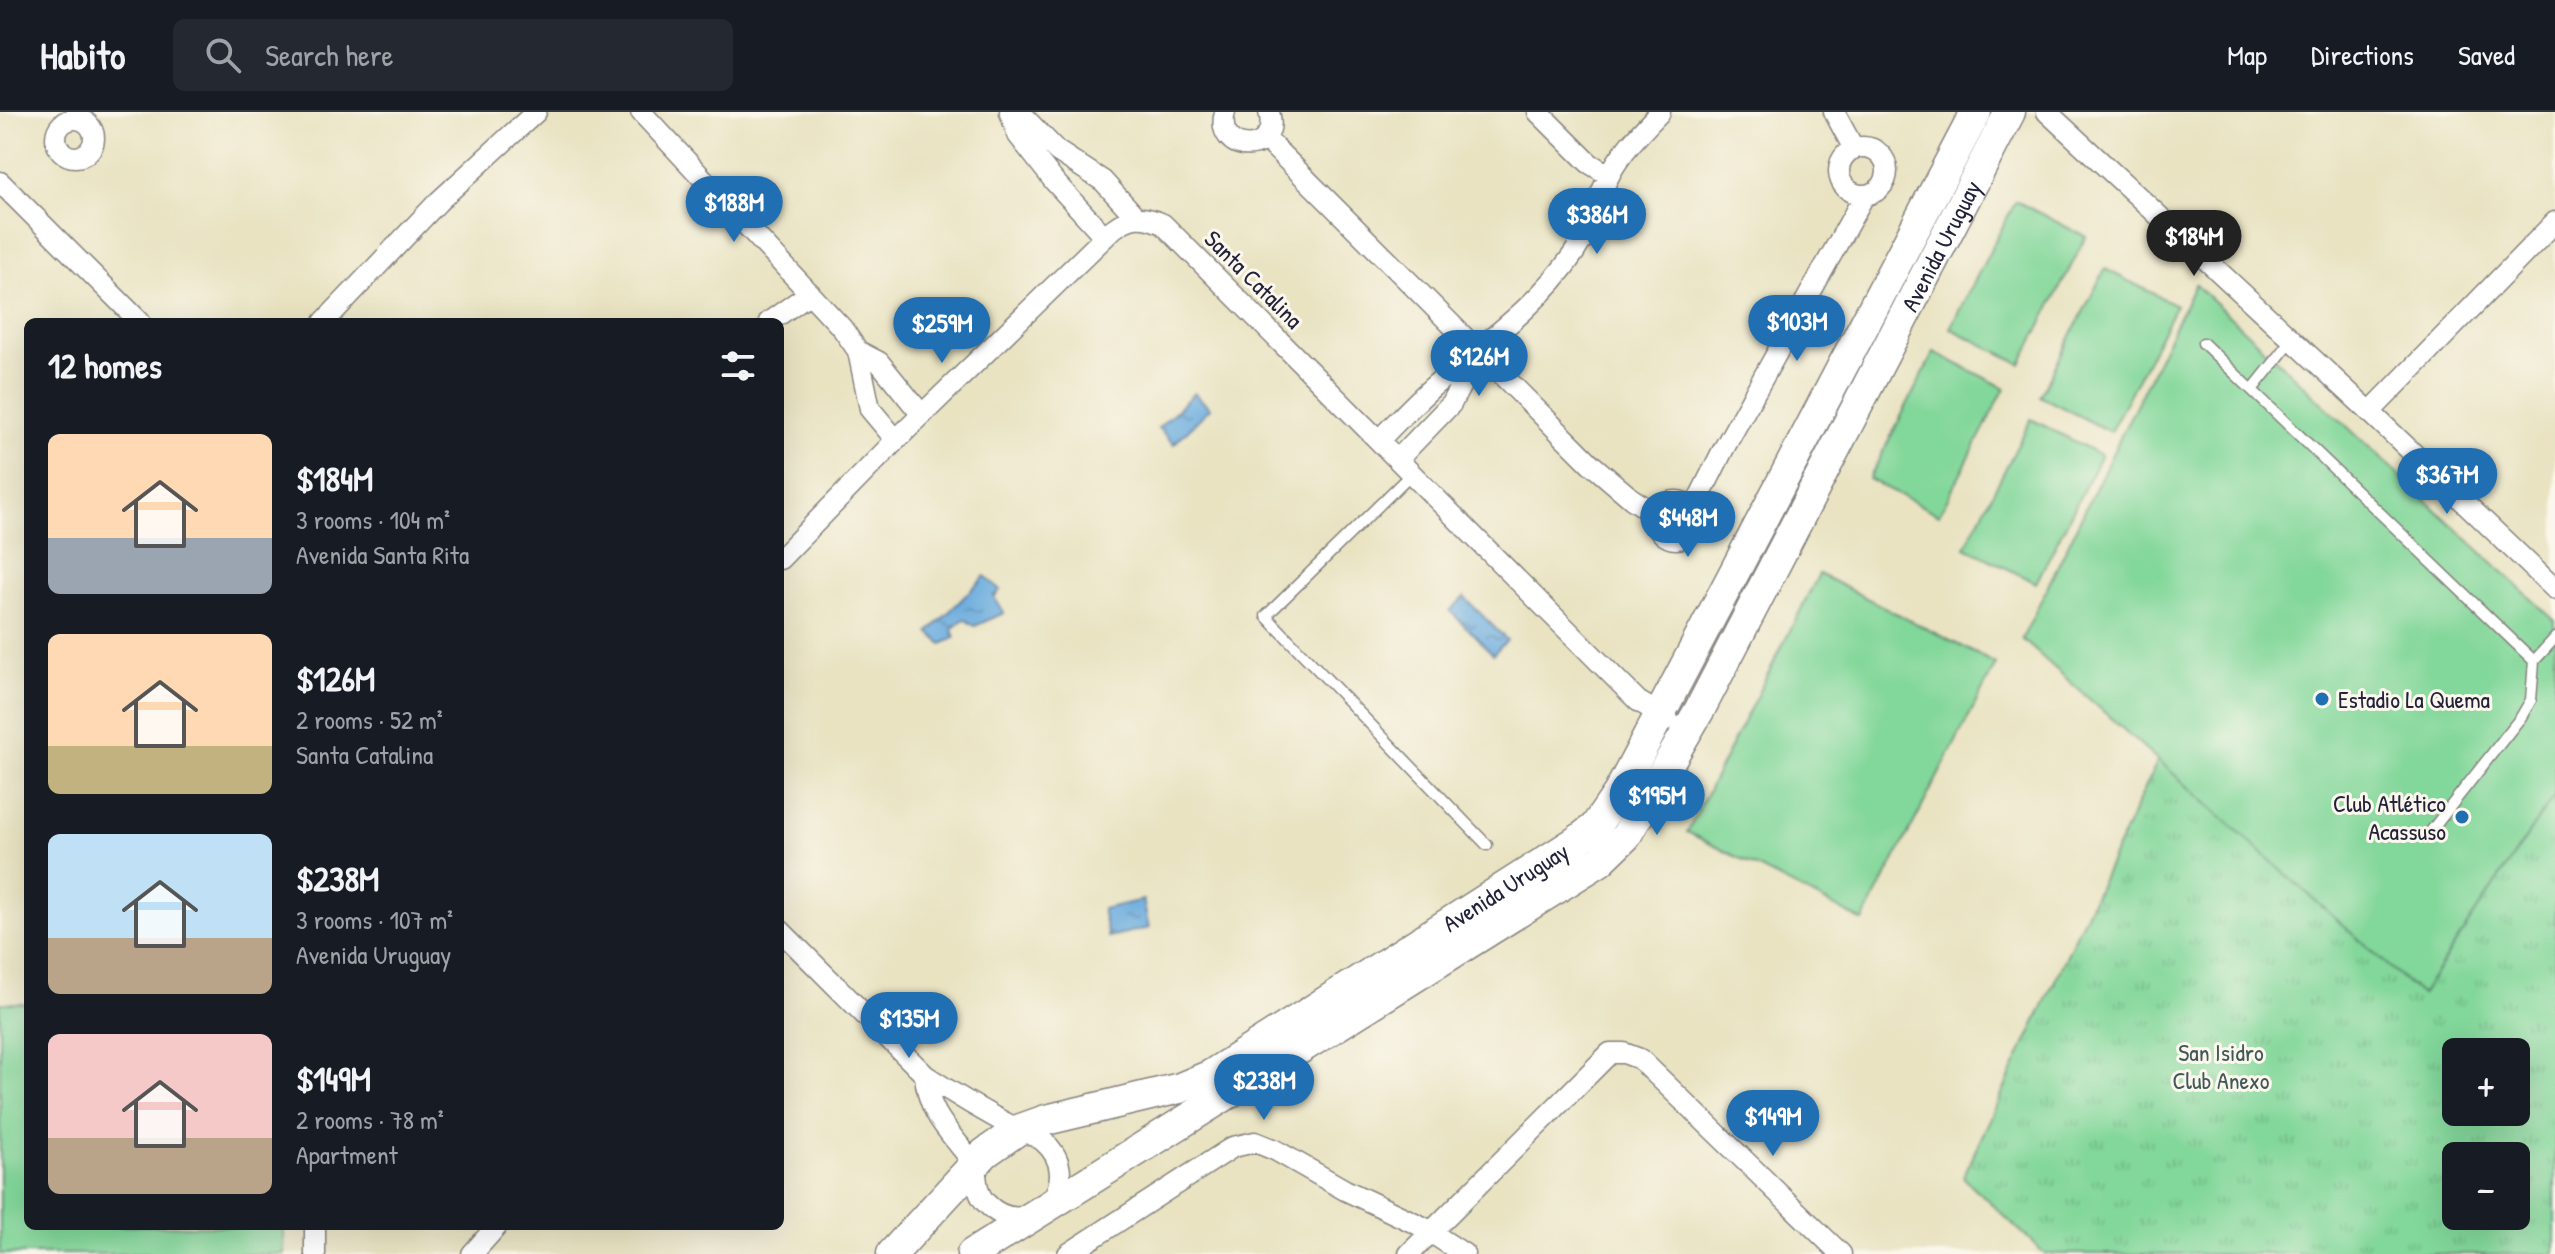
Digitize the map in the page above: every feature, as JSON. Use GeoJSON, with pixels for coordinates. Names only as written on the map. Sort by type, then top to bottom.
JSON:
{"type":"FeatureCollection","features":[{"type":"Feature","properties":{"kind":"main road","name":"Avenida Uruguay"},"geometry":{"type":"LineString","coordinates":[[892,1254],[994,1145],[1018,1130],[1046,1120],[1180,1088],[1211,1075],[1595,827],[1608,811],[1660,715],[1976,112]]}},
{"type":"Feature","properties":{"kind":"main road","name":"Avenida Uruguay"},"geometry":{"type":"LineString","coordinates":[[972,1254],[1600,861],[1626,836],[1687,730],[2010,112]]}},
{"type":"Feature","properties":{"kind":"street"},"geometry":{"type":"LineString","coordinates":[[328,318],[438,202],[536,112]]}},
{"type":"Feature","properties":{"kind":"street"},"geometry":{"type":"LineString","coordinates":[[641,112],[842,328],[858,351],[870,409],[896,440]]}},
{"type":"Feature","properties":{"kind":"street"},"geometry":{"type":"LineString","coordinates":[[1010,112],[1018,135],[1105,237]]}},
{"type":"Feature","properties":{"kind":"street"},"geometry":{"type":"LineString","coordinates":[[784,555],[896,440],[1105,237],[1123,221],[1135,216],[1103,181],[1057,151],[1019,112]]}},
{"type":"Feature","properties":{"kind":"street"},"geometry":{"type":"LineString","coordinates":[[1225,112],[1223,127],[1231,140],[1237,144],[1252,145],[1265,138],[1272,123],[1269,112]]}},
{"type":"Feature","properties":{"kind":"street"},"geometry":{"type":"LineString","coordinates":[[1538,112],[1589,163],[1609,175]]}},
{"type":"Feature","properties":{"kind":"street"},"geometry":{"type":"LineString","coordinates":[[1379,440],[1435,385],[1522,313],[1574,253],[1587,230],[1609,175],[1641,131],[1660,112]]}},
{"type":"Feature","properties":{"kind":"street"},"geometry":{"type":"LineString","coordinates":[[1834,112],[1854,149]]}},
{"type":"Feature","properties":{"kind":"street"},"geometry":{"type":"LineString","coordinates":[[2047,112],[2555,589]]}},
{"type":"Feature","properties":{"kind":"street"},"geometry":{"type":"LineString","coordinates":[[1265,138],[1591,464],[1632,499],[1657,515]]}},
{"type":"Feature","properties":{"kind":"street"},"geometry":{"type":"LineString","coordinates":[[1869,148],[1883,156],[1888,170],[1884,185],[1864,196],[1848,190],[1840,176],[1842,160],[1854,149],[1869,148]]}},
{"type":"Feature","properties":{"kind":"street"},"geometry":{"type":"LineString","coordinates":[[0,182],[136,318]]}},
{"type":"Feature","properties":{"kind":"street"},"geometry":{"type":"LineString","coordinates":[[1693,510],[1864,196]]}},
{"type":"Feature","properties":{"kind":"street","name":"Santa Catalina"},"geometry":{"type":"LineString","coordinates":[[1135,216],[1163,224],[1638,701],[1687,730]]}},
{"type":"Feature","properties":{"kind":"street"},"geometry":{"type":"LineString","coordinates":[[2370,412],[2555,222]]}},
{"type":"Feature","properties":{"kind":"street"},"geometry":{"type":"LineString","coordinates":[[775,318],[810,293]]}},
{"type":"Feature","properties":{"kind":"street"},"geometry":{"type":"LineString","coordinates":[[1405,466],[1451,404],[1478,350]]}},
{"type":"Feature","properties":{"kind":"street"},"geometry":{"type":"LineString","coordinates":[[858,351],[879,362],[922,415]]}},
{"type":"Feature","properties":{"kind":"street"},"geometry":{"type":"LineString","coordinates":[[1677,501],[1693,510],[1695,522],[1685,537],[1673,538],[1662,533],[1657,515],[1664,505],[1677,501]]}},
{"type":"Feature","properties":{"kind":"street"},"geometry":{"type":"LineString","coordinates":[[784,934],[925,1075],[1018,1130],[1041,1139],[1056,1155],[1061,1176],[1055,1197],[1040,1212],[1021,1218],[1001,1215],[985,1203],[976,1185],[975,1164],[935,1114],[927,1094],[925,1075]]}},
{"type":"Feature","properties":{"kind":"street"},"geometry":{"type":"LineString","coordinates":[[1409,1254],[1610,1053],[1624,1053],[1640,1059],[1841,1254]]}},
{"type":"Feature","properties":{"kind":"street"},"geometry":{"type":"LineString","coordinates":[[1068,1254],[1233,1147],[1248,1142],[1275,1150],[1345,1190],[1431,1232],[1464,1254]]}},
{"type":"Feature","properties":{"kind":"street"},"geometry":{"type":"LineString","coordinates":[[315,1230],[315,1254]]}},
{"type":"Feature","properties":{"kind":"street"},"geometry":{"type":"LineString","coordinates":[[472,1254],[493,1230]]}},
{"type":"Feature","properties":{"kind":"lane"},"geometry":{"type":"LineString","coordinates":[[2252,390],[2292,340]]}},
{"type":"Feature","properties":{"kind":"lane"},"geometry":{"type":"LineString","coordinates":[[2203,343],[2534,661]]}},
{"type":"Feature","properties":{"kind":"lane"},"geometry":{"type":"LineString","coordinates":[[1405,466],[1266,616],[1487,845]]}},
{"type":"Feature","properties":{"kind":"lane"},"geometry":{"type":"LineString","coordinates":[[2431,831],[2521,717],[2531,700],[2534,661],[2555,638]]}},
{"type":"Feature","properties":{"kind":"green space"},"geometry":{"type":"Polygon","coordinates":[[[2016,201],[2086,237],[2021,364],[1950,328],[2016,201]]]}},
{"type":"Feature","properties":{"kind":"green space"},"geometry":{"type":"Polygon","coordinates":[[[2105,269],[2176,305],[2110,432],[2040,396],[2105,269]]]}},
{"type":"Feature","properties":{"kind":"green space","name":"Estadio La Quema"},"geometry":{"type":"Polygon","coordinates":[[[2195,284],[2555,621],[2555,794],[2421,995],[2022,639],[2195,284]]]}},
{"type":"Feature","properties":{"kind":"green space"},"geometry":{"type":"Polygon","coordinates":[[[1934,352],[2005,388],[1939,515],[1869,479],[1934,352]]]}},
{"type":"Feature","properties":{"kind":"green space"},"geometry":{"type":"Polygon","coordinates":[[[2031,419],[2101,455],[2036,583],[1965,547],[2031,419]]]}},
{"type":"Feature","properties":{"kind":"green space"},"geometry":{"type":"Polygon","coordinates":[[[1819,574],[1996,664],[1863,921],[1687,832],[1819,574]]]}},
{"type":"Feature","properties":{"kind":"green space","name":"San Isidro Club Anexo"},"geometry":{"type":"Polygon","coordinates":[[[2158,760],[2421,995],[2555,794],[2555,1254],[2045,1254],[1963,1177],[2158,760]]]}},
{"type":"Feature","properties":{"kind":"green space"},"geometry":{"type":"Polygon","coordinates":[[[0,1003],[24,1003],[24,1230],[284,1230],[284,1254],[0,1254],[0,1003]]]}},
{"type":"Feature","properties":{"kind":"water"},"geometry":{"type":"Polygon","coordinates":[[[1194,393],[1210,408],[1174,444],[1158,428],[1194,393]]]}},
{"type":"Feature","properties":{"kind":"water"},"geometry":{"type":"Polygon","coordinates":[[[985,576],[1000,590],[994,597],[1004,613],[975,626],[964,619],[952,629],[955,638],[942,644],[929,632],[985,576]]]}},
{"type":"Feature","properties":{"kind":"water"},"geometry":{"type":"Polygon","coordinates":[[[1464,597],[1507,640],[1493,654],[1450,611],[1464,597]]]}},
{"type":"Feature","properties":{"kind":"water"},"geometry":{"type":"Polygon","coordinates":[[[1143,900],[1149,928],[1108,937],[1102,909],[1143,900]]]}},
{"type":"Feature","properties":{"kind":"place","name":"Estadio La Quema"},"geometry":{"type":"Point","coordinates":[2322,699]}},
{"type":"Feature","properties":{"kind":"place","name":"Club Atlético Acassuso"},"geometry":{"type":"Point","coordinates":[2462,817]}}]}
